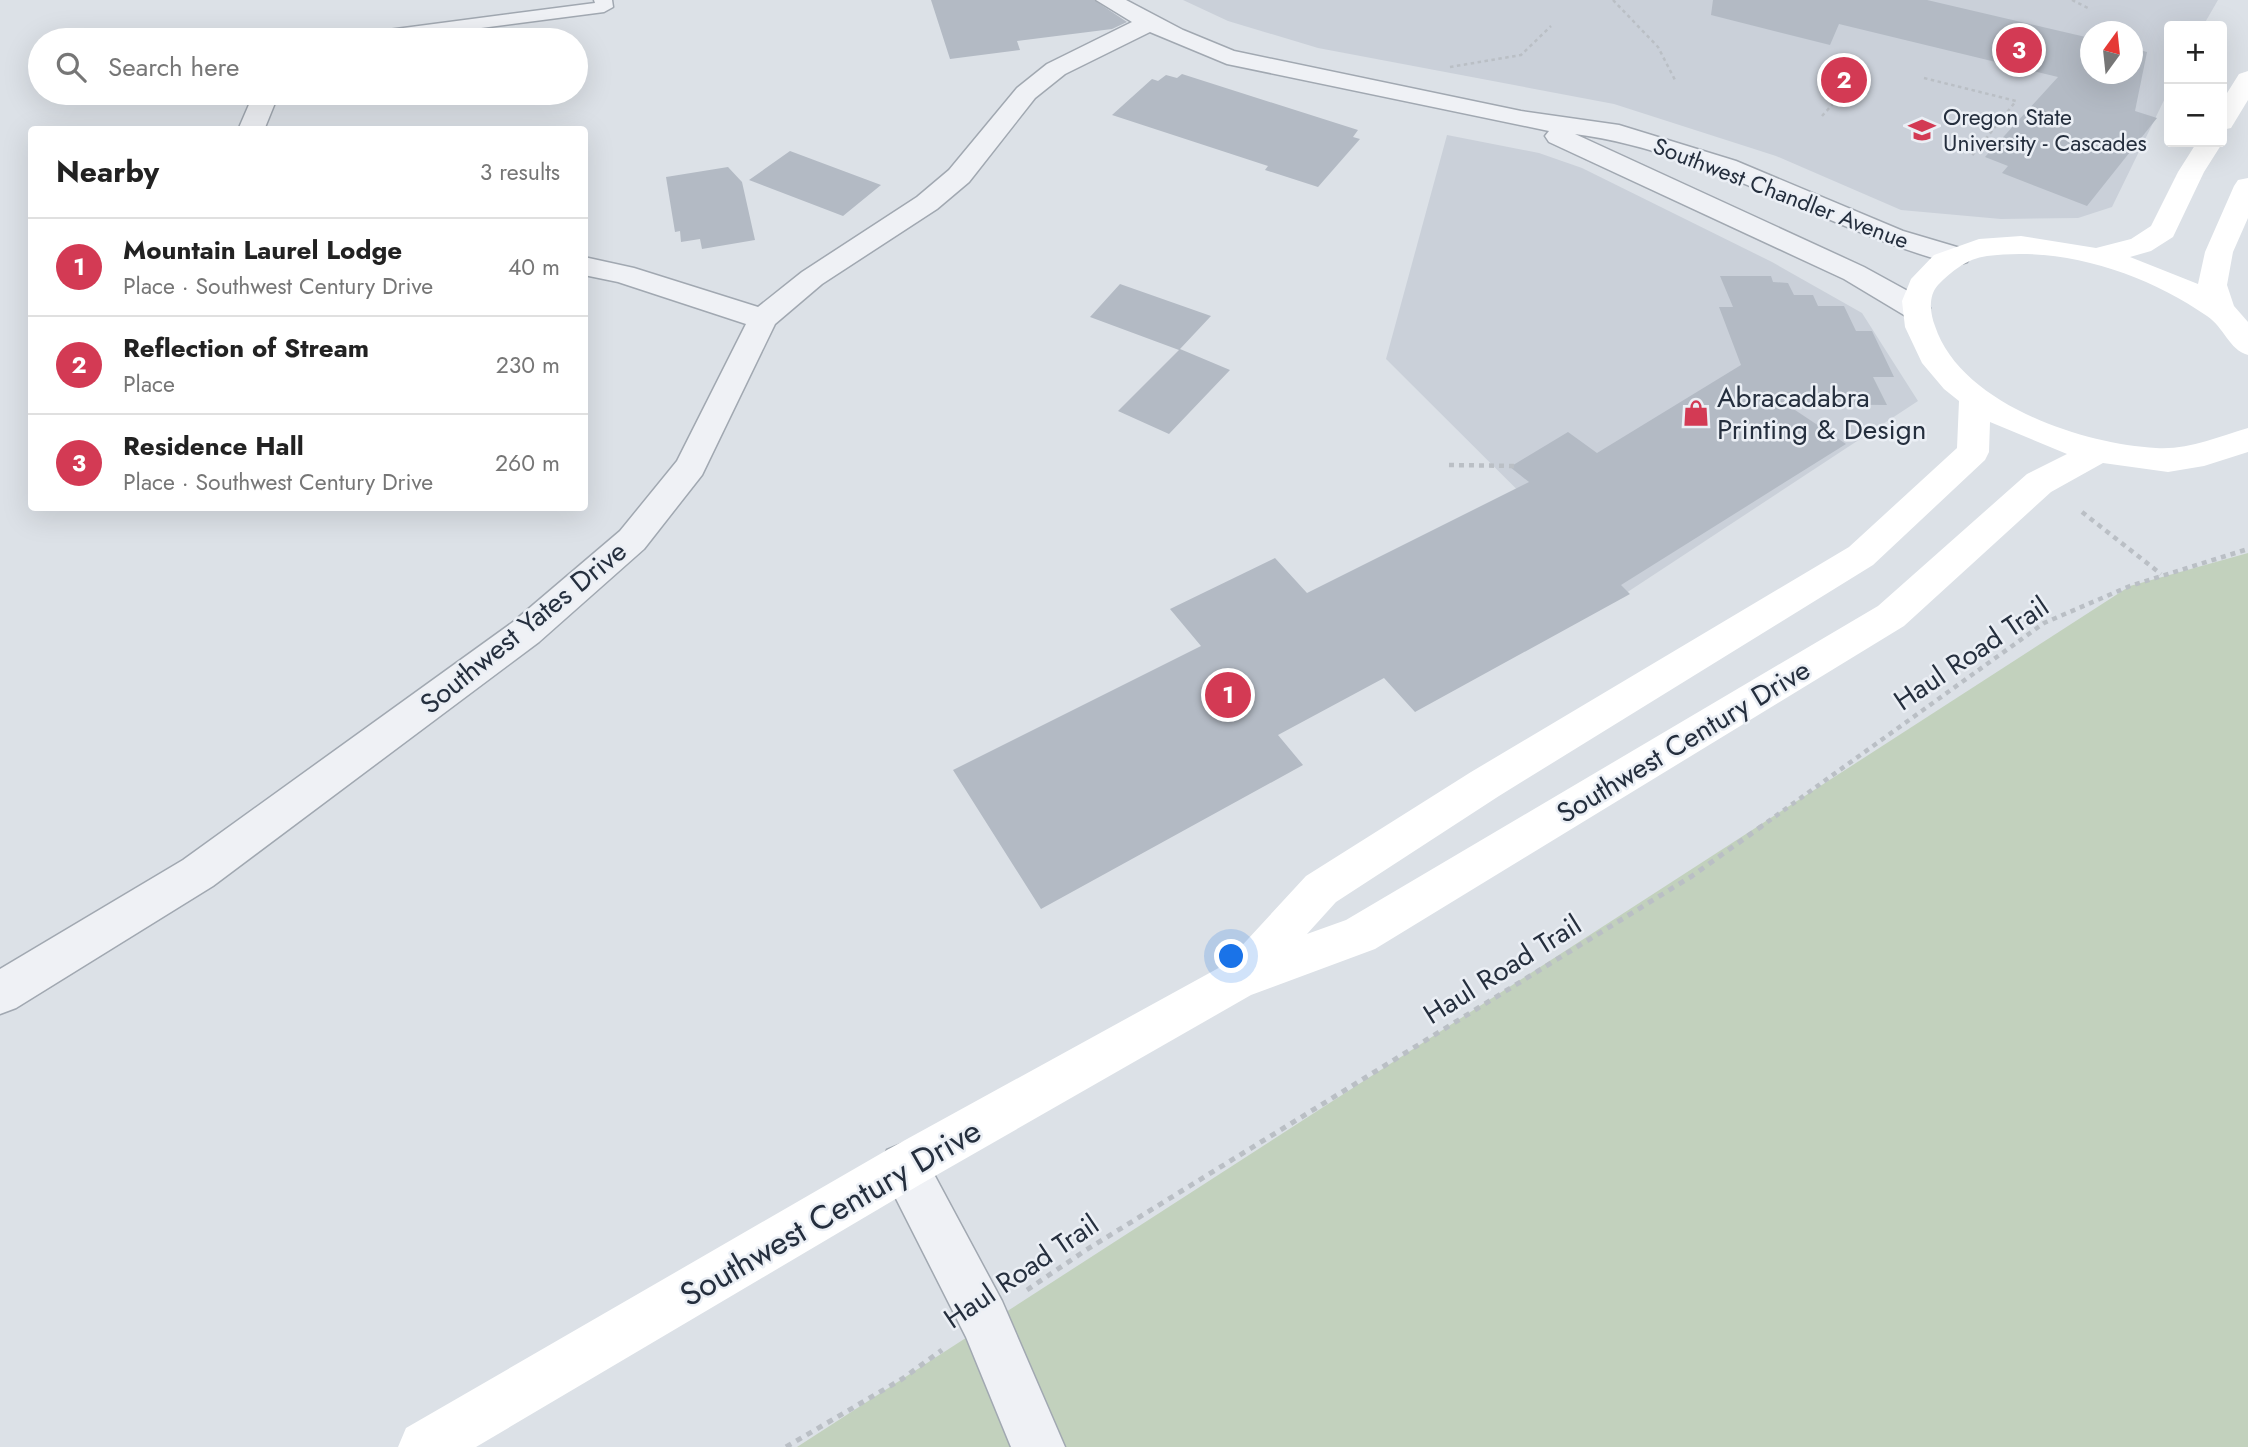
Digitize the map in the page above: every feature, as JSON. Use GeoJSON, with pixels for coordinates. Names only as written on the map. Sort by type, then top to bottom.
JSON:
{"type":"FeatureCollection","features":[{"type":"Feature","properties":{"kind":"main road"},"geometry":{"type":"LineString","coordinates":[[2227,114],[2248,79]]}},
{"type":"Feature","properties":{"kind":"main road"},"geometry":{"type":"LineString","coordinates":[[2102,255],[2141,245],[2163,231],[2191,172],[2207,147]]}},
{"type":"Feature","properties":{"kind":"main road"},"geometry":{"type":"LineString","coordinates":[[2220,310],[2212,285],[2219,252],[2248,186]]}},
{"type":"Feature","properties":{"kind":"main road"},"geometry":{"type":"LineString","coordinates":[[2248,345],[2220,310],[2154,274],[2102,255],[2048,246],[1998,246],[1957,256],[1935,269],[1921,287],[1915,308],[1923,339],[1946,372],[1975,398],[2037,432],[2097,452],[2157,460],[2211,456],[2248,439]]}},
{"type":"Feature","properties":{"kind":"main road","name":"Southwest Century Drive"},"geometry":{"type":"LineString","coordinates":[[1237,980],[1321,889],[1485,784],[1861,556],[1973,452],[1975,398]]}},
{"type":"Feature","properties":{"kind":"main road","name":"Southwest Century Drive"},"geometry":{"type":"LineString","coordinates":[[425,1447],[904,1167],[1237,980],[1360,935],[1891,616],[2039,483],[2097,452]]}},
{"type":"Feature","properties":{"kind":"street","name":"Southwest Chandler Avenue"},"geometry":{"type":"LineString","coordinates":[[1108,0],[1227,57],[1521,119],[1610,131],[1714,163],[1893,237],[1957,256]]}},
{"type":"Feature","properties":{"kind":"street","name":"Southwest Yates Drive"},"geometry":{"type":"LineString","coordinates":[[0,993],[198,873],[526,632],[632,540],[690,467],[762,319],[812,278],[927,203],[959,176],[1026,93],[1056,69],[1151,22]]}},
{"type":"Feature","properties":{"kind":"street"},"geometry":{"type":"LineString","coordinates":[[253,126],[261,105]]}},
{"type":"Feature","properties":{"kind":"street","name":"Southwest Chandler Avenue"},"geometry":{"type":"LineString","coordinates":[[1521,119],[1854,273],[1915,308]]}},
{"type":"Feature","properties":{"kind":"street"},"geometry":{"type":"LineString","coordinates":[[588,267],[624,274],[762,319]]}},
{"type":"Feature","properties":{"kind":"street"},"geometry":{"type":"LineString","coordinates":[[904,1167],[984,1319],[1038,1447]]}},
{"type":"Feature","properties":{"kind":"lane"},"geometry":{"type":"LineString","coordinates":[[442,28],[604,7],[603,0]]}},
{"type":"Feature","properties":{"kind":"path"},"geometry":{"type":"LineString","coordinates":[[1613,0],[1659,51],[1673,70],[1675,80]]}},
{"type":"Feature","properties":{"kind":"path"},"geometry":{"type":"LineString","coordinates":[[2072,0],[2088,8]]}},
{"type":"Feature","properties":{"kind":"path"},"geometry":{"type":"LineString","coordinates":[[1441,71],[1471,62],[1518,56],[1530,51],[1542,32],[1551,26]]}},
{"type":"Feature","properties":{"kind":"path"},"geometry":{"type":"LineString","coordinates":[[1924,78],[2016,102],[1971,157]]}},
{"type":"Feature","properties":{"kind":"path"},"geometry":{"type":"LineString","coordinates":[[1822,116],[1831,104],[1840,100],[1844,91],[1844,80]]}},
{"type":"Feature","properties":{"kind":"path"},"geometry":{"type":"LineString","coordinates":[[1449,465],[1516,466]]}},
{"type":"Feature","properties":{"kind":"path"},"geometry":{"type":"LineString","coordinates":[[2082,512],[2162,575]]}},
{"type":"Feature","properties":{"kind":"path","name":"Haul Road Trail"},"geometry":{"type":"LineString","coordinates":[[786,1447],[902,1379],[1086,1250],[1692,876],[2044,622],[2162,575],[2248,550]]}},
{"type":"Feature","properties":{"kind":"shaded area","name":"Oregon State University - Cascades"},"geometry":{"type":"Polygon","coordinates":[[[1183,0],[2218,0],[2206,21],[2164,21],[2164,100],[2112,207],[2078,218],[2001,219],[1901,210],[1776,156],[1614,104],[1318,48],[1228,21],[1183,0]]]}},
{"type":"Feature","properties":{"kind":"shaded area"},"geometry":{"type":"Polygon","coordinates":[[[1447,135],[1539,153],[1582,168],[1772,262],[1862,313],[1918,401],[1623,595],[1386,359],[1447,135]]]}},
{"type":"Feature","properties":{"kind":"green space"},"geometry":{"type":"Polygon","coordinates":[[[2248,553],[2248,1447],[797,1447],[2130,586],[2248,553]]]}},
{"type":"Feature","properties":{"kind":"building"},"geometry":{"type":"Polygon","coordinates":[[[931,0],[1094,0],[1127,22],[1112,29],[1017,41],[1020,50],[950,59],[931,0]]]}},
{"type":"Feature","properties":{"kind":"building"},"geometry":{"type":"Polygon","coordinates":[[[1713,0],[1927,0],[2080,36],[2080,84],[2140,84],[2135,111],[2157,118],[2087,206],[2002,173],[2008,166],[1985,157],[2058,77],[1839,24],[1830,45],[1711,15],[1713,0]]]}},
{"type":"Feature","properties":{"kind":"building"},"geometry":{"type":"Polygon","coordinates":[[[2143,51],[2147,52],[2143,72],[2143,51]]]}},
{"type":"Feature","properties":{"kind":"building"},"geometry":{"type":"Polygon","coordinates":[[[1182,74],[1358,130],[1353,137],[1360,139],[1318,187],[1265,170],[1268,166],[1112,115],[1152,79],[1158,81],[1166,75],[1177,78],[1182,74]]]}},
{"type":"Feature","properties":{"kind":"building"},"geometry":{"type":"Polygon","coordinates":[[[790,151],[881,185],[843,216],[749,180],[790,151]]]}},
{"type":"Feature","properties":{"kind":"building"},"geometry":{"type":"Polygon","coordinates":[[[728,167],[742,182],[755,240],[702,249],[700,239],[681,242],[680,231],[675,232],[666,177],[728,167]]]}},
{"type":"Feature","properties":{"kind":"building"},"geometry":{"type":"Polygon","coordinates":[[[1720,276],[1771,276],[1773,282],[1788,283],[1794,295],[1813,295],[1818,306],[1844,306],[1856,331],[1872,331],[1894,377],[1873,377],[1887,405],[1786,404],[1846,444],[1621,585],[1630,594],[1415,712],[1384,678],[1278,735],[1303,765],[1041,909],[953,770],[1201,646],[1170,609],[1275,558],[1307,593],[1529,482],[1510,467],[1568,432],[1597,453],[1741,365],[1719,307],[1733,307],[1720,276]]]}},
{"type":"Feature","properties":{"kind":"building"},"geometry":{"type":"Polygon","coordinates":[[[1120,284],[1211,316],[1180,349],[1230,370],[1169,434],[1118,411],[1179,350],[1090,317],[1120,284]]]}},
{"type":"Feature","properties":{"kind":"place","name":"Residence Hall"},"geometry":{"type":"Point","coordinates":[2019,50]}},
{"type":"Feature","properties":{"kind":"place","name":"Reflection of Stream"},"geometry":{"type":"Point","coordinates":[1844,80]}},
{"type":"Feature","properties":{"kind":"place","name":"Oregon State University - Cascades"},"geometry":{"type":"Point","coordinates":[1922,130]}},
{"type":"Feature","properties":{"kind":"place","name":"Abracadabra Printing & Design"},"geometry":{"type":"Point","coordinates":[1696,413]}},
{"type":"Feature","properties":{"kind":"place","name":"Mountain Laurel Lodge"},"geometry":{"type":"Point","coordinates":[1228,695]}}]}
